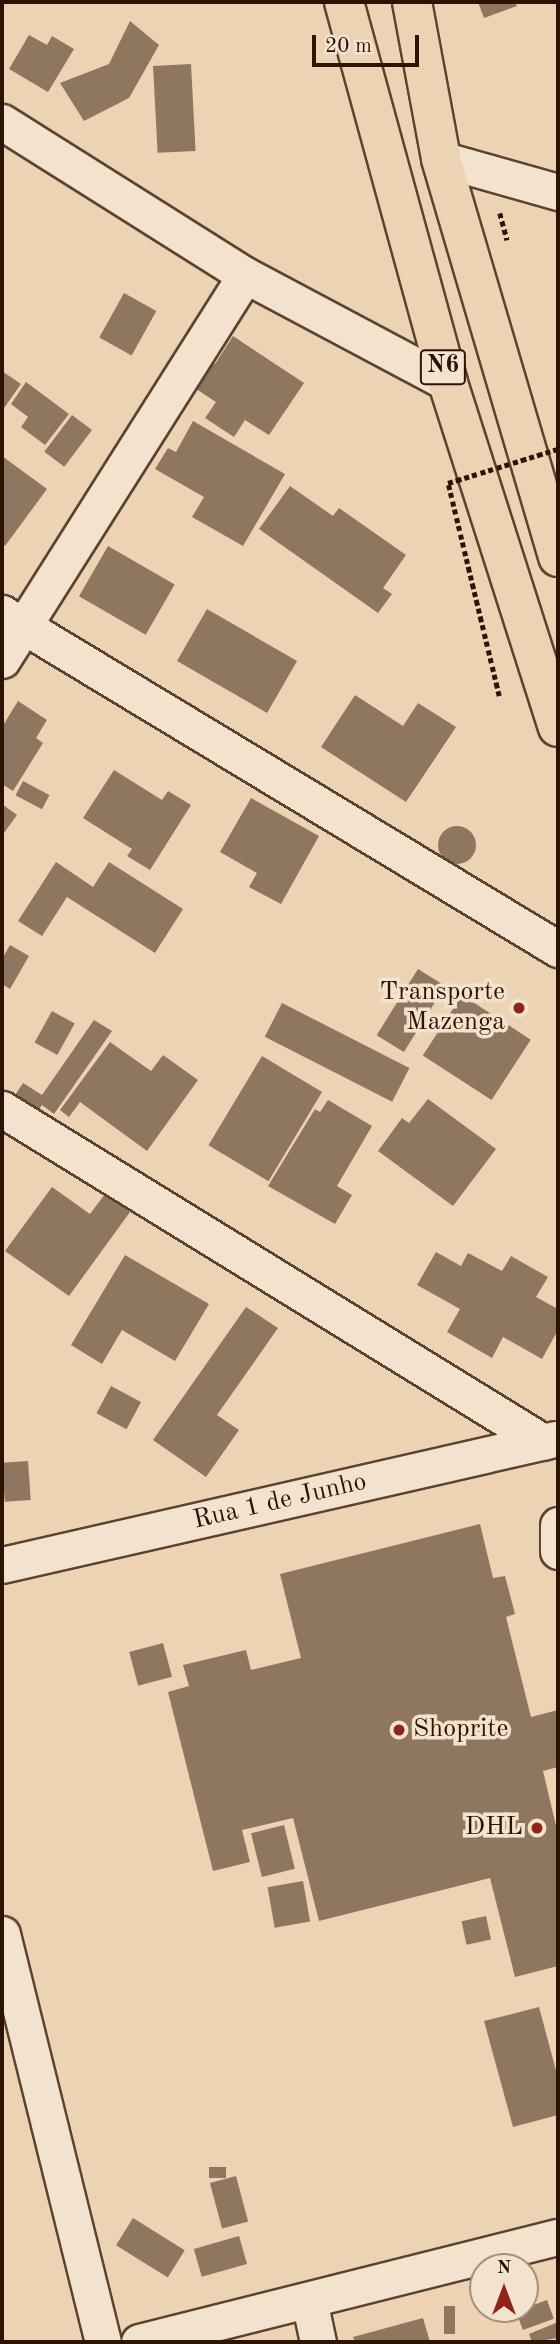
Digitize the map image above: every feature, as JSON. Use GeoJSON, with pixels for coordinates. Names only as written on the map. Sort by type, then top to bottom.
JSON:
{"type":"FeatureCollection","features":[{"type":"Feature","properties":{"kind":"highway","name":"N6"},"geometry":{"type":"LineString","coordinates":[[344,2],[448,383],[558,727]]}},
{"type":"Feature","properties":{"kind":"highway","name":"N6"},"geometry":{"type":"LineString","coordinates":[[412,2],[441,159],[558,557]]}},
{"type":"Feature","properties":{"kind":"street"},"geometry":{"type":"LineString","coordinates":[[2,122],[245,275],[448,383]]}},
{"type":"Feature","properties":{"kind":"street"},"geometry":{"type":"LineString","coordinates":[[441,159],[558,192]]}},
{"type":"Feature","properties":{"kind":"street"},"geometry":{"type":"LineString","coordinates":[[2,660],[12,619],[245,275]]}},
{"type":"Feature","properties":{"kind":"street"},"geometry":{"type":"LineString","coordinates":[[12,619],[558,949]]}},
{"type":"Feature","properties":{"kind":"street"},"geometry":{"type":"LineString","coordinates":[[2,1109],[550,1440]]}},
{"type":"Feature","properties":{"kind":"street","name":"Rua 1 de Junho"},"geometry":{"type":"LineString","coordinates":[[2,1565],[550,1440]]}},
{"type":"Feature","properties":{"kind":"street"},"geometry":{"type":"LineString","coordinates":[[558,1525],[558,1551]]}},
{"type":"Feature","properties":{"kind":"street"},"geometry":{"type":"LineString","coordinates":[[2,1934],[103,2342]]}},
{"type":"Feature","properties":{"kind":"street"},"geometry":{"type":"LineString","coordinates":[[139,2342],[558,2237]]}},
{"type":"Feature","properties":{"kind":"street"},"geometry":{"type":"LineString","coordinates":[[309,2301],[318,2342]]}},
{"type":"Feature","properties":{"kind":"path"},"geometry":{"type":"LineString","coordinates":[[499,696],[448,483],[558,449]]}},
{"type":"Feature","properties":{"kind":"building"},"geometry":{"type":"Polygon","coordinates":[[[478,2],[515,2],[517,6],[484,18],[478,2]]]}},
{"type":"Feature","properties":{"kind":"building"},"geometry":{"type":"Polygon","coordinates":[[[130,21],[159,45],[129,98],[84,121],[60,83],[109,64],[130,21]]]}},
{"type":"Feature","properties":{"kind":"building"},"geometry":{"type":"Polygon","coordinates":[[[29,35],[47,45],[52,36],[74,49],[48,92],[9,69],[29,35]]]}},
{"type":"Feature","properties":{"kind":"building"},"geometry":{"type":"Polygon","coordinates":[[[191,64],[196,151],[158,153],[153,66],[191,64]]]}},
{"type":"Feature","properties":{"kind":"building"},"geometry":{"type":"Polygon","coordinates":[[[124,293],[156,311],[132,356],[99,338],[124,293]]]}},
{"type":"Feature","properties":{"kind":"building"},"geometry":{"type":"Polygon","coordinates":[[[233,336],[304,383],[269,435],[245,420],[234,437],[205,418],[216,402],[190,385],[207,359],[215,364],[233,336]]]}},
{"type":"Feature","properties":{"kind":"building"},"geometry":{"type":"Polygon","coordinates":[[[2,371],[21,384],[2,411],[2,371]]]}},
{"type":"Feature","properties":{"kind":"building"},"geometry":{"type":"Polygon","coordinates":[[[26,382],[69,414],[45,445],[21,427],[28,417],[11,404],[26,382]]]}},
{"type":"Feature","properties":{"kind":"building"},"geometry":{"type":"Polygon","coordinates":[[[72,415],[92,430],[64,467],[44,452],[72,415]]]}},
{"type":"Feature","properties":{"kind":"building"},"geometry":{"type":"Polygon","coordinates":[[[193,421],[285,474],[243,546],[192,517],[204,497],[155,469],[168,448],[176,452],[193,421]]]}},
{"type":"Feature","properties":{"kind":"building"},"geometry":{"type":"Polygon","coordinates":[[[2,456],[47,489],[5,546],[2,544],[2,456]]]}},
{"type":"Feature","properties":{"kind":"building"},"geometry":{"type":"Polygon","coordinates":[[[290,486],[333,516],[339,508],[406,555],[383,588],[392,594],[378,613],[259,529],[290,486]]]}},
{"type":"Feature","properties":{"kind":"building"},"geometry":{"type":"Polygon","coordinates":[[[108,546],[175,584],[146,635],[79,596],[108,546]]]}},
{"type":"Feature","properties":{"kind":"building"},"geometry":{"type":"Polygon","coordinates":[[[207,609],[297,661],[267,713],[177,661],[207,609]]]}},
{"type":"Feature","properties":{"kind":"building"},"geometry":{"type":"Polygon","coordinates":[[[355,695],[403,726],[418,703],[456,727],[406,802],[321,747],[355,695]]]}},
{"type":"Feature","properties":{"kind":"building"},"geometry":{"type":"Polygon","coordinates":[[[18,701],[47,720],[36,738],[43,743],[13,791],[2,784],[2,727],[18,701]]]}},
{"type":"Feature","properties":{"kind":"building"},"geometry":{"type":"Polygon","coordinates":[[[114,770],[162,800],[168,791],[191,805],[150,870],[127,856],[132,849],[83,818],[114,770]]]}},
{"type":"Feature","properties":{"kind":"building"},"geometry":{"type":"Polygon","coordinates":[[[23,781],[49,795],[42,809],[15,795],[23,781]]]}},
{"type":"Feature","properties":{"kind":"building"},"geometry":{"type":"Polygon","coordinates":[[[251,798],[319,836],[281,904],[249,887],[257,873],[220,852],[251,798]]]}},
{"type":"Feature","properties":{"kind":"building"},"geometry":{"type":"Polygon","coordinates":[[[2,804],[17,815],[4,833],[2,831],[2,804]]]}},
{"type":"Feature","properties":{"kind":"building"},"geometry":{"type":"Polygon","coordinates":[[[457,826],[471,831],[476,845],[471,859],[457,864],[443,859],[438,845],[443,831],[457,826]]]}},
{"type":"Feature","properties":{"kind":"building"},"geometry":{"type":"Polygon","coordinates":[[[56,862],[93,887],[109,862],[183,909],[155,953],[67,897],[42,936],[18,921],[56,862]]]}},
{"type":"Feature","properties":{"kind":"building"},"geometry":{"type":"Polygon","coordinates":[[[10,945],[29,956],[10,989],[2,984],[2,959],[10,945]]]}},
{"type":"Feature","properties":{"kind":"building"},"geometry":{"type":"Polygon","coordinates":[[[418,969],[445,986],[404,1052],[377,1035],[418,969]]]}},
{"type":"Feature","properties":{"kind":"building"},"geometry":{"type":"Polygon","coordinates":[[[462,995],[531,1040],[492,1100],[423,1055],[462,995]]]}},
{"type":"Feature","properties":{"kind":"building"},"geometry":{"type":"Polygon","coordinates":[[[282,1003],[409,1068],[392,1102],[265,1037],[282,1003]]]}},
{"type":"Feature","properties":{"kind":"building"},"geometry":{"type":"Polygon","coordinates":[[[52,1011],[75,1024],[57,1055],[35,1042],[52,1011]]]}},
{"type":"Feature","properties":{"kind":"building"},"geometry":{"type":"Polygon","coordinates":[[[94,1020],[112,1031],[54,1114],[42,1105],[32,1119],[9,1104],[23,1083],[42,1095],[94,1020]]]}},
{"type":"Feature","properties":{"kind":"building"},"geometry":{"type":"Polygon","coordinates":[[[110,1042],[151,1071],[163,1055],[198,1080],[147,1151],[80,1102],[69,1117],[60,1110],[110,1042]]]}},
{"type":"Feature","properties":{"kind":"building"},"geometry":{"type":"Polygon","coordinates":[[[262,1056],[322,1092],[268,1181],[208,1145],[262,1056]]]}},
{"type":"Feature","properties":{"kind":"building"},"geometry":{"type":"Polygon","coordinates":[[[428,1099],[496,1149],[453,1206],[378,1151],[402,1118],[409,1123],[428,1099]]]}},
{"type":"Feature","properties":{"kind":"building"},"geometry":{"type":"Polygon","coordinates":[[[328,1100],[372,1126],[337,1186],[352,1195],[335,1224],[268,1186],[315,1109],[320,1112],[328,1100]]]}},
{"type":"Feature","properties":{"kind":"building"},"geometry":{"type":"Polygon","coordinates":[[[52,1187],[90,1214],[105,1194],[130,1212],[69,1296],[5,1251],[52,1187]]]}},
{"type":"Feature","properties":{"kind":"building"},"geometry":{"type":"Polygon","coordinates":[[[436,1252],[461,1266],[468,1253],[502,1271],[511,1256],[548,1277],[536,1297],[558,1309],[558,1330],[542,1359],[503,1337],[492,1358],[447,1332],[460,1309],[417,1285],[436,1252]]]}},
{"type":"Feature","properties":{"kind":"building"},"geometry":{"type":"Polygon","coordinates":[[[125,1255],[209,1304],[175,1361],[122,1330],[102,1364],[71,1345],[125,1255]]]}},
{"type":"Feature","properties":{"kind":"building"},"geometry":{"type":"Polygon","coordinates":[[[246,1307],[278,1328],[217,1415],[239,1430],[206,1477],[153,1440],[246,1307]]]}},
{"type":"Feature","properties":{"kind":"building"},"geometry":{"type":"Polygon","coordinates":[[[111,1386],[141,1402],[126,1429],[96,1413],[111,1386]]]}},
{"type":"Feature","properties":{"kind":"building"},"geometry":{"type":"Polygon","coordinates":[[[28,1461],[31,1500],[5,1502],[2,1463],[28,1461]]]}},
{"type":"Feature","properties":{"kind":"building"},"geometry":{"type":"Polygon","coordinates":[[[480,1524],[493,1578],[505,1576],[515,1614],[506,1617],[531,1717],[558,1710],[558,1767],[543,1771],[558,1834],[558,1966],[515,1977],[490,1878],[319,1921],[293,1818],[242,1830],[250,1862],[213,1871],[168,1692],[189,1686],[183,1665],[246,1650],[251,1670],[301,1658],[280,1574],[480,1524]]]}},
{"type":"Feature","properties":{"kind":"building"},"geometry":{"type":"Polygon","coordinates":[[[163,1643],[172,1677],[138,1686],[129,1652],[163,1643]]]}},
{"type":"Feature","properties":{"kind":"building"},"geometry":{"type":"Polygon","coordinates":[[[284,1825],[295,1869],[262,1877],[251,1833],[284,1825]]]}},
{"type":"Feature","properties":{"kind":"building"},"geometry":{"type":"Polygon","coordinates":[[[303,1881],[310,1921],[275,1928],[268,1887],[303,1881]]]}},
{"type":"Feature","properties":{"kind":"building"},"geometry":{"type":"Polygon","coordinates":[[[486,1916],[491,1939],[467,1945],[462,1921],[486,1916]]]}},
{"type":"Feature","properties":{"kind":"building"},"geometry":{"type":"Polygon","coordinates":[[[539,2007],[558,2078],[558,2115],[513,2127],[484,2021],[539,2007]]]}},
{"type":"Feature","properties":{"kind":"building"},"geometry":{"type":"Polygon","coordinates":[[[209,2167],[226,2167],[226,2178],[209,2178],[209,2167]]]}},
{"type":"Feature","properties":{"kind":"building"},"geometry":{"type":"Polygon","coordinates":[[[236,2176],[248,2221],[222,2228],[210,2183],[236,2176]]]}},
{"type":"Feature","properties":{"kind":"building"},"geometry":{"type":"Polygon","coordinates":[[[133,2218],[185,2250],[168,2277],[116,2245],[133,2218]]]}},
{"type":"Feature","properties":{"kind":"building"},"geometry":{"type":"Polygon","coordinates":[[[239,2236],[247,2264],[202,2277],[194,2249],[239,2236]]]}},
{"type":"Feature","properties":{"kind":"building"},"geometry":{"type":"Polygon","coordinates":[[[547,2300],[554,2319],[523,2330],[520,2323],[539,2323],[539,2303],[547,2300]]]}},
{"type":"Feature","properties":{"kind":"building"},"geometry":{"type":"Polygon","coordinates":[[[444,2306],[455,2306],[455,2334],[444,2334],[444,2306]]]}},
{"type":"Feature","properties":{"kind":"building"},"geometry":{"type":"Polygon","coordinates":[[[423,2318],[430,2342],[355,2342],[353,2337],[423,2318]]]}},
{"type":"Feature","properties":{"kind":"building"},"geometry":{"type":"Polygon","coordinates":[[[558,2322],[558,2338],[532,2342],[529,2334],[558,2322]]]}},
{"type":"Feature","properties":{"kind":"place","name":"Transporte Mazenga"},"geometry":{"type":"Point","coordinates":[519,1008]}},
{"type":"Feature","properties":{"kind":"place","name":"Shoprite"},"geometry":{"type":"Point","coordinates":[399,1730]}},
{"type":"Feature","properties":{"kind":"place","name":"DHL"},"geometry":{"type":"Point","coordinates":[537,1828]}}]}
